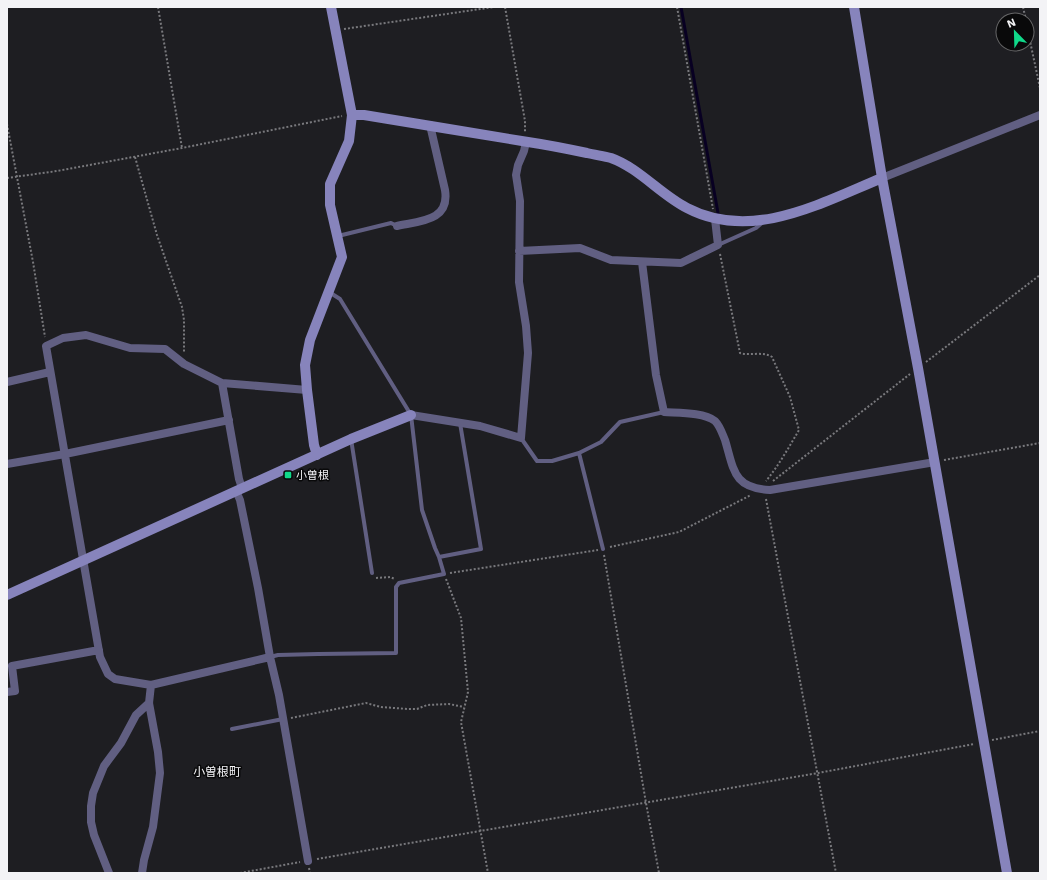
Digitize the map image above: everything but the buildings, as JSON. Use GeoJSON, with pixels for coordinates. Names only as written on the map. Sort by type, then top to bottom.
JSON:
{"type":"FeatureCollection","features":[{"type":"Feature","properties":{"kind":"street"},"geometry":{"type":"LineString","coordinates":[[317,455],[314,445],[307,390],[305,365],[306,354],[342,257],[330,205],[330,184],[349,141],[352,115],[331,7]]}},
{"type":"Feature","properties":{"kind":"street"},"geometry":{"type":"LineString","coordinates":[[854,7],[882,178],[935,462],[1007,873]]}},
{"type":"Feature","properties":{"kind":"street"},"geometry":{"type":"LineString","coordinates":[[352,115],[364,115],[430,125],[560,147],[611,158],[626,166],[686,208],[715,219],[739,221],[765,220],[782,217],[804,210],[1040,116]]}},
{"type":"Feature","properties":{"kind":"street"},"geometry":{"type":"LineString","coordinates":[[397,226],[422,221],[436,216],[441,212],[445,204],[445,190],[430,125]]}},
{"type":"Feature","properties":{"kind":"street"},"geometry":{"type":"LineString","coordinates":[[7,595],[351,439],[411,415],[480,426],[521,438],[528,353],[526,326],[519,282],[520,201],[516,174],[526,142]]}},
{"type":"Feature","properties":{"kind":"street"},"geometry":{"type":"LineString","coordinates":[[519,251],[580,248],[611,260],[681,264],[718,245],[715,219]]}},
{"type":"Feature","properties":{"kind":"street"},"geometry":{"type":"LineString","coordinates":[[642,262],[656,375],[664,412],[697,414],[707,416],[715,421],[722,429],[734,473],[740,481],[746,485],[762,490],[770,490],[935,462]]}},
{"type":"Feature","properties":{"kind":"street"},"geometry":{"type":"LineString","coordinates":[[270,657],[151,685],[115,678],[108,674],[102,666],[46,346],[63,338],[86,335],[130,348],[165,349],[184,364],[222,383],[307,390]]}},
{"type":"Feature","properties":{"kind":"street"},"geometry":{"type":"LineString","coordinates":[[7,382],[50,372]]}},
{"type":"Feature","properties":{"kind":"street"},"geometry":{"type":"LineString","coordinates":[[222,383],[239,479],[240,500],[270,657],[279,694],[308,861]]}},
{"type":"Feature","properties":{"kind":"street"},"geometry":{"type":"LineString","coordinates":[[7,464],[65,454],[229,420]]}},
{"type":"Feature","properties":{"kind":"street"},"geometry":{"type":"LineString","coordinates":[[7,692],[15,691],[12,666],[99,650]]}},
{"type":"Feature","properties":{"kind":"street"},"geometry":{"type":"LineString","coordinates":[[142,873],[153,826],[160,773],[158,752],[149,703],[151,685]]}},
{"type":"Feature","properties":{"kind":"street"},"geometry":{"type":"LineString","coordinates":[[109,873],[94,836],[91,822],[90,806],[93,793],[104,766],[121,744],[136,715],[149,703]]}},
{"type":"Feature","properties":{"kind":"lane"},"geometry":{"type":"LineString","coordinates":[[718,245],[756,228],[765,220]]}},
{"type":"Feature","properties":{"kind":"lane"},"geometry":{"type":"LineString","coordinates":[[338,236],[391,223],[397,226]]}},
{"type":"Feature","properties":{"kind":"lane"},"geometry":{"type":"LineString","coordinates":[[270,657],[278,655],[396,653],[396,587],[399,582],[444,574],[422,510],[411,415],[340,299],[329,292]]}},
{"type":"Feature","properties":{"kind":"lane"},"geometry":{"type":"LineString","coordinates":[[521,438],[537,461],[552,461],[579,453],[601,442],[620,422],[664,412]]}},
{"type":"Feature","properties":{"kind":"lane"},"geometry":{"type":"LineString","coordinates":[[439,557],[481,549],[460,423]]}},
{"type":"Feature","properties":{"kind":"lane"},"geometry":{"type":"LineString","coordinates":[[351,439],[372,573]]}},
{"type":"Feature","properties":{"kind":"lane"},"geometry":{"type":"LineString","coordinates":[[579,453],[603,549]]}},
{"type":"Feature","properties":{"kind":"lane"},"geometry":{"type":"LineString","coordinates":[[232,729],[283,719]]}},
{"type":"Feature","properties":{"kind":"path"},"geometry":{"type":"LineString","coordinates":[[158,7],[182,148]]}},
{"type":"Feature","properties":{"kind":"path"},"geometry":{"type":"LineString","coordinates":[[335,31],[494,7]]}},
{"type":"Feature","properties":{"kind":"path"},"geometry":{"type":"LineString","coordinates":[[505,7],[525,121],[526,142]]}},
{"type":"Feature","properties":{"kind":"path"},"geometry":{"type":"LineString","coordinates":[[677,7],[715,219]]}},
{"type":"Feature","properties":{"kind":"path"},"geometry":{"type":"LineString","coordinates":[[1032,52],[1040,88]]}},
{"type":"Feature","properties":{"kind":"path"},"geometry":{"type":"LineString","coordinates":[[7,178],[135,157],[339,116],[352,115]]}},
{"type":"Feature","properties":{"kind":"path"},"geometry":{"type":"LineString","coordinates":[[7,124],[33,262],[46,346]]}},
{"type":"Feature","properties":{"kind":"path"},"geometry":{"type":"LineString","coordinates":[[135,157],[157,236],[182,308],[184,320],[184,364]]}},
{"type":"Feature","properties":{"kind":"path"},"geometry":{"type":"LineString","coordinates":[[718,245],[740,353],[769,354],[772,357],[790,397],[799,430],[776,470],[766,481],[762,490]]}},
{"type":"Feature","properties":{"kind":"path"},"geometry":{"type":"LineString","coordinates":[[488,873],[461,722],[468,692],[461,618],[444,574],[603,549],[679,532],[762,490],[918,368],[1040,276]]}},
{"type":"Feature","properties":{"kind":"path"},"geometry":{"type":"LineString","coordinates":[[935,462],[1040,443]]}},
{"type":"Feature","properties":{"kind":"path"},"geometry":{"type":"LineString","coordinates":[[762,490],[766,495],[836,873]]}},
{"type":"Feature","properties":{"kind":"path"},"geometry":{"type":"LineString","coordinates":[[603,549],[659,873]]}},
{"type":"Feature","properties":{"kind":"path"},"geometry":{"type":"LineString","coordinates":[[372,573],[373,577],[376,578],[390,577],[399,582]]}},
{"type":"Feature","properties":{"kind":"path"},"geometry":{"type":"LineString","coordinates":[[283,719],[366,703],[381,707],[408,709],[449,704],[464,707]]}},
{"type":"Feature","properties":{"kind":"path"},"geometry":{"type":"LineString","coordinates":[[240,873],[818,773],[1040,731]]}},
{"type":"Feature","properties":{"kind":"waterway"},"geometry":{"type":"LineString","coordinates":[[681,7],[718,213]]}},
{"type":"Feature","properties":{"kind":"place","name":"小曽根"},"geometry":{"type":"Point","coordinates":[288,475]}},
{"type":"Feature","properties":{"kind":"district","name":"小曽根町"},"geometry":{"type":"Point","coordinates":[217,772]}}]}
